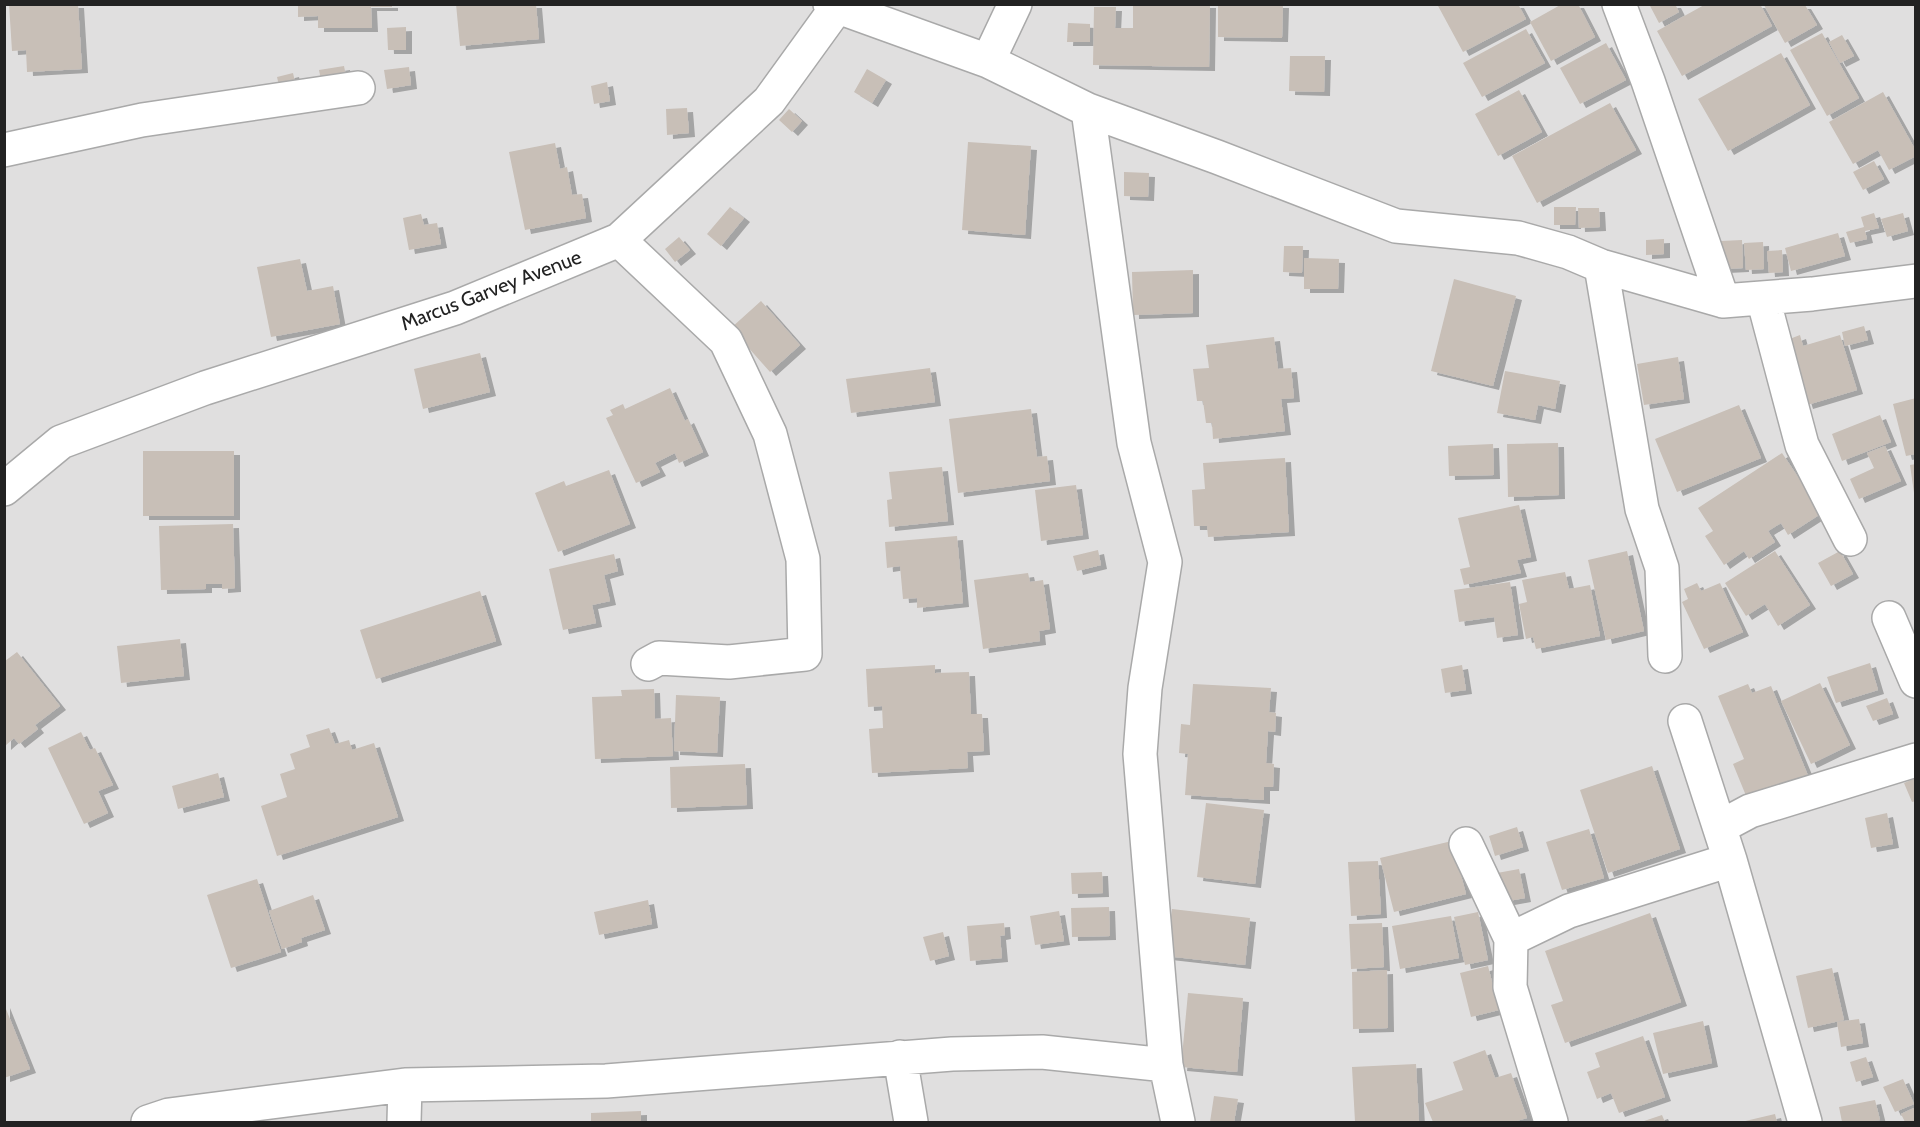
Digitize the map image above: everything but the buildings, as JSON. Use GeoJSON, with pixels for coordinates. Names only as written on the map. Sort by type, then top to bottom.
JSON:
{"type":"FeatureCollection","features":[{"type":"Feature","properties":{"kind":"street"},"geometry":{"type":"LineString","coordinates":[[988,61],[1015,4]]}},
{"type":"Feature","properties":{"kind":"street"},"geometry":{"type":"LineString","coordinates":[[1619,4],[1648,81],[1723,301]]}},
{"type":"Feature","properties":{"kind":"street"},"geometry":{"type":"LineString","coordinates":[[834,6],[988,61],[1088,110],[1396,226],[1518,238],[1568,252],[1601,267],[1723,301],[1812,294],[1916,281]]}},
{"type":"Feature","properties":{"kind":"street","name":"Marcus Garvey Avenue"},"geometry":{"type":"LineString","coordinates":[[4,489],[61,442],[205,388],[454,308],[619,240],[769,101],[834,6]]}},
{"type":"Feature","properties":{"kind":"street"},"geometry":{"type":"LineString","coordinates":[[4,150],[142,120],[358,88]]}},
{"type":"Feature","properties":{"kind":"street"},"geometry":{"type":"LineString","coordinates":[[1088,110],[1134,443],[1165,562],[1145,688],[1140,754],[1166,1065],[1178,1122]]}},
{"type":"Feature","properties":{"kind":"street"},"geometry":{"type":"LineString","coordinates":[[619,240],[726,341],[770,434],[803,559],[805,654],[729,662],[659,658],[648,664]]}},
{"type":"Feature","properties":{"kind":"street"},"geometry":{"type":"LineString","coordinates":[[1601,267],[1642,509],[1662,567],[1665,657]]}},
{"type":"Feature","properties":{"kind":"street"},"geometry":{"type":"LineString","coordinates":[[1763,298],[1802,445],[1850,539]]}},
{"type":"Feature","properties":{"kind":"street"},"geometry":{"type":"LineString","coordinates":[[1889,618],[1916,681]]}},
{"type":"Feature","properties":{"kind":"street"},"geometry":{"type":"LineString","coordinates":[[1685,721],[1730,860],[1805,1122]]}},
{"type":"Feature","properties":{"kind":"street"},"geometry":{"type":"LineString","coordinates":[[1720,827],[1750,812],[1916,760]]}},
{"type":"Feature","properties":{"kind":"street"},"geometry":{"type":"LineString","coordinates":[[1466,844],[1510,939],[1510,987],[1551,1122]]}},
{"type":"Feature","properties":{"kind":"street"},"geometry":{"type":"LineString","coordinates":[[1510,939],[1569,910],[1730,860]]}},
{"type":"Feature","properties":{"kind":"street"},"geometry":{"type":"LineString","coordinates":[[148,1122],[169,1115],[405,1084],[606,1081],[900,1057],[1042,1052],[1166,1065]]}},
{"type":"Feature","properties":{"kind":"street"},"geometry":{"type":"LineString","coordinates":[[900,1057],[911,1122]]}},
{"type":"Feature","properties":{"kind":"street"},"geometry":{"type":"LineString","coordinates":[[404,1122],[405,1084]]}},
{"type":"Feature","properties":{"kind":"shaded area"},"geometry":{"type":"Polygon","coordinates":[[[5,5],[1915,5],[1915,1122],[5,1122],[5,5]]]}}]}
